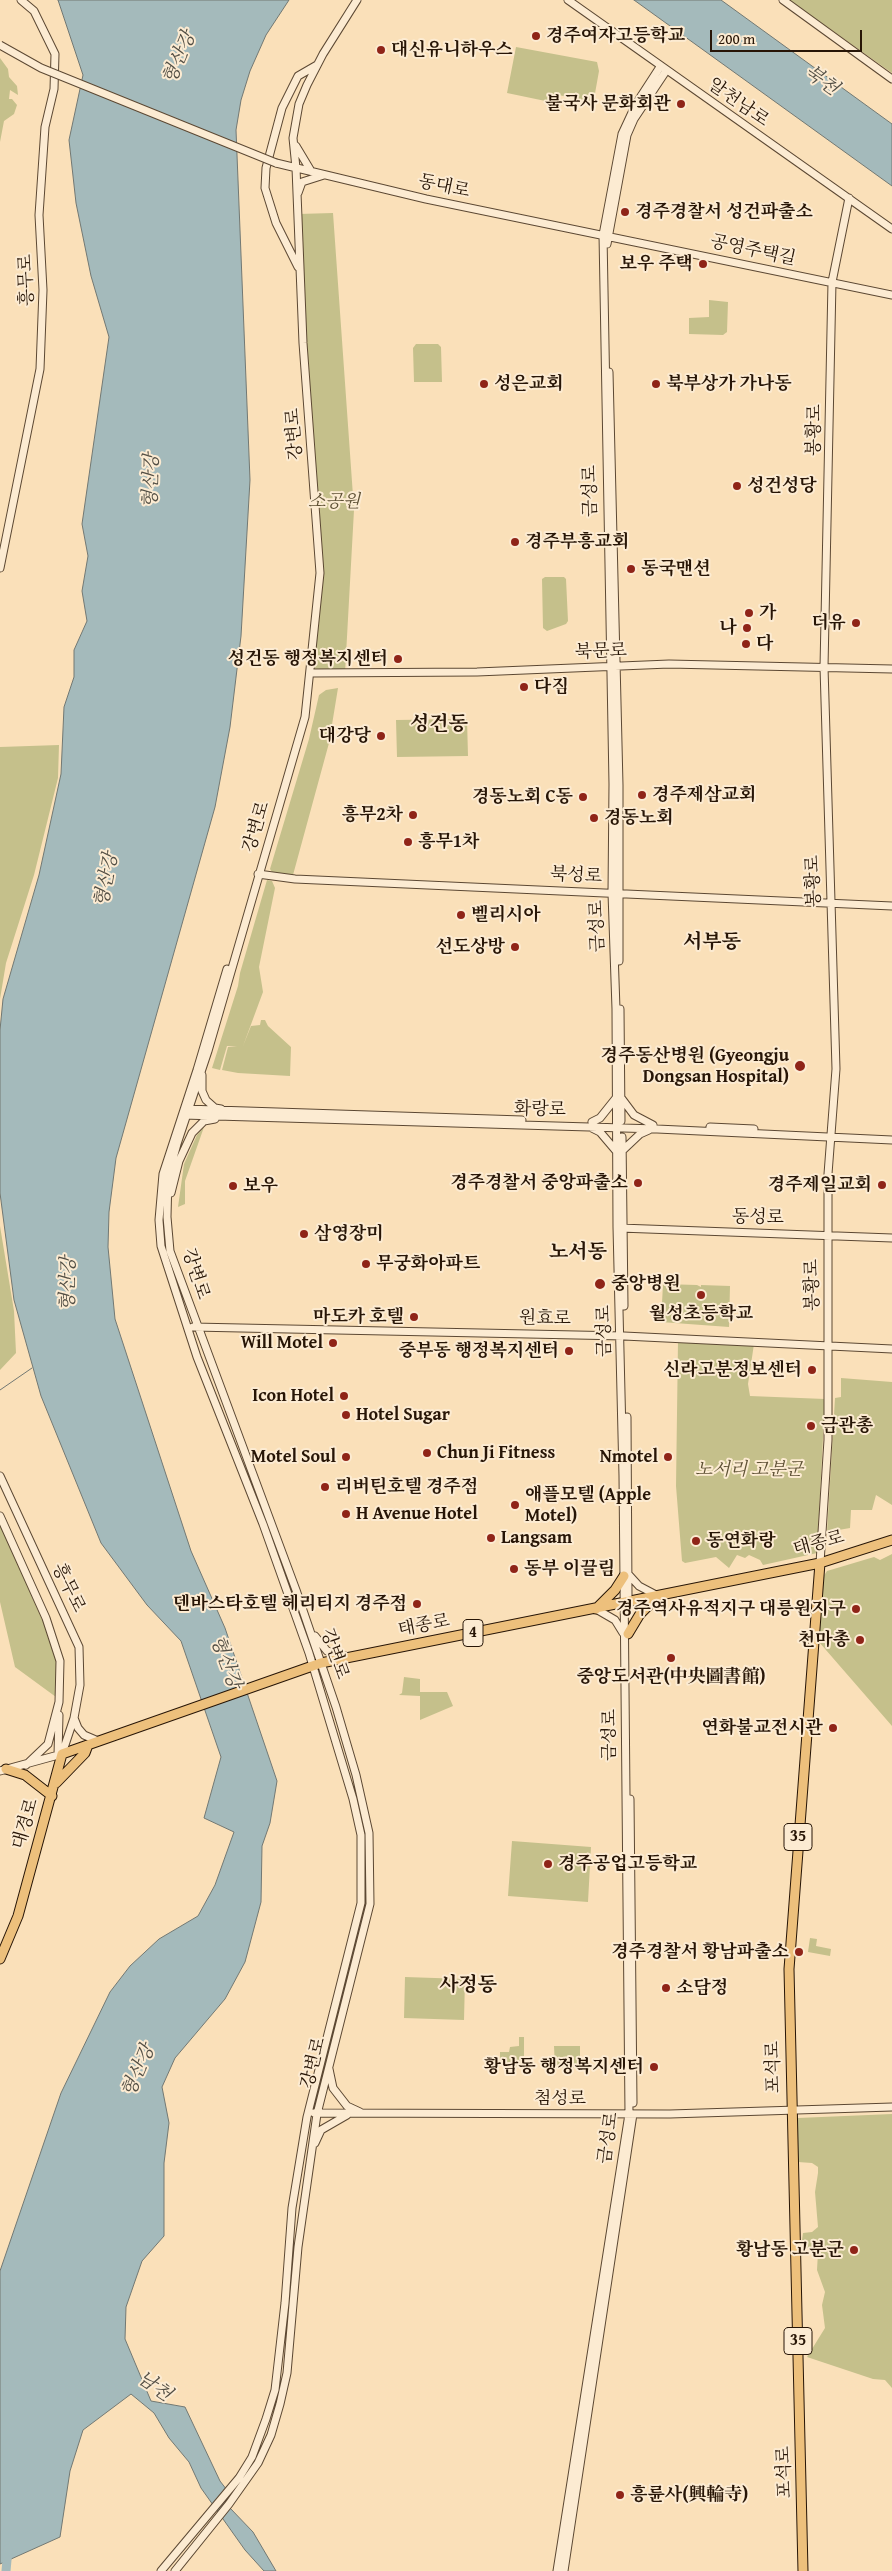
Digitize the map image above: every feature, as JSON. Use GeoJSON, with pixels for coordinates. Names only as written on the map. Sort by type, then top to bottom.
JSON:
{"type":"FeatureCollection","features":[{"type":"Feature","properties":{"kind":"main road","name":"태종로"},"geometry":{"type":"LineString","coordinates":[[60,1755],[313,1665],[820,1563],[892,1540]]}},
{"type":"Feature","properties":{"kind":"main road","name":"포석로"},"geometry":{"type":"LineString","coordinates":[[804,2571],[791,2112],[789,1969],[820,1563]]}},
{"type":"Feature","properties":{"kind":"main road"},"geometry":{"type":"LineString","coordinates":[[596,1609],[615,1590],[626,1575]]}},
{"type":"Feature","properties":{"kind":"main road"},"geometry":{"type":"LineString","coordinates":[[626,1634],[640,1614],[658,1596]]}},
{"type":"Feature","properties":{"kind":"main road"},"geometry":{"type":"LineString","coordinates":[[54,1785],[84,1753],[88,1745]]}},
{"type":"Feature","properties":{"kind":"main road","name":"대경로"},"geometry":{"type":"LineString","coordinates":[[0,1959],[18,1916],[52,1796],[60,1755]]}},
{"type":"Feature","properties":{"kind":"main road"},"geometry":{"type":"LineString","coordinates":[[3,1770],[25,1775],[52,1796]]}},
{"type":"Feature","properties":{"kind":"street","name":"흥무로"},"geometry":{"type":"LineString","coordinates":[[0,568],[40,369],[43,290],[39,215],[45,127],[54,89],[55,71],[55,54],[34,11],[21,0]]}},
{"type":"Feature","properties":{"kind":"street","name":"강변로"},"geometry":{"type":"LineString","coordinates":[[255,2460],[271,2435],[287,2373],[298,2247],[317,2114],[370,1904],[369,1833],[356,1775],[313,1665],[263,1524],[188,1328],[161,1246],[163,1174],[185,1112],[202,1073],[258,874],[305,717],[320,573],[303,343],[296,168],[293,142],[299,104],[318,65],[357,0]]}},
{"type":"Feature","properties":{"kind":"street","name":"알천남로"},"geometry":{"type":"LineString","coordinates":[[568,0],[663,69],[892,229]]}},
{"type":"Feature","properties":{"kind":"street"},"geometry":{"type":"LineString","coordinates":[[783,0],[892,79]]}},
{"type":"Feature","properties":{"kind":"street","name":"동대로"},"geometry":{"type":"LineString","coordinates":[[0,45],[41,68],[276,163],[426,199],[605,236]]}},
{"type":"Feature","properties":{"kind":"street"},"geometry":{"type":"LineString","coordinates":[[301,274],[293,254],[284,242],[276,223],[265,188],[266,168],[282,108],[298,76],[318,65]]}},
{"type":"Feature","properties":{"kind":"street","name":"금성로"},"geometry":{"type":"LineString","coordinates":[[613,666],[605,236],[622,134],[636,104],[663,69]]}},
{"type":"Feature","properties":{"kind":"street"},"geometry":{"type":"LineString","coordinates":[[293,142],[302,160],[312,171]]}},
{"type":"Feature","properties":{"kind":"street"},"geometry":{"type":"LineString","coordinates":[[297,196],[302,182],[324,175]]}},
{"type":"Feature","properties":{"kind":"street","name":"봉황로"},"geometry":{"type":"LineString","coordinates":[[820,1563],[828,1454],[828,1234],[836,1059],[824,667],[832,282],[849,198]]}},
{"type":"Feature","properties":{"kind":"street","name":"금성로"},"geometry":{"type":"LineString","coordinates":[[605,236],[613,666],[616,1009],[619,1098]]}},
{"type":"Feature","properties":{"kind":"street","name":"공영주택길"},"geometry":{"type":"LineString","coordinates":[[605,236],[892,295]]}},
{"type":"Feature","properties":{"kind":"street","name":"북문로"},"geometry":{"type":"LineString","coordinates":[[311,673],[477,672],[613,666],[824,667],[892,670]]}},
{"type":"Feature","properties":{"kind":"street","name":"강변로"},"geometry":{"type":"LineString","coordinates":[[255,2460],[274,2390],[285,2303],[292,2208],[308,2113],[361,1903],[361,1835],[353,1799],[313,1665],[308,1626],[170,1251],[163,1217],[168,1204],[168,1176],[185,1112],[253,881],[258,874]]}},
{"type":"Feature","properties":{"kind":"street","name":"북성로"},"geometry":{"type":"LineString","coordinates":[[258,874],[287,878],[892,906]]}},
{"type":"Feature","properties":{"kind":"street","name":"금성로"},"geometry":{"type":"LineString","coordinates":[[564,2571],[631,2114],[626,1575],[619,1125],[621,1019],[615,893]]}},
{"type":"Feature","properties":{"kind":"street"},"geometry":{"type":"LineString","coordinates":[[202,1073],[202,1091],[206,1100],[215,1108],[231,1111]]}},
{"type":"Feature","properties":{"kind":"street"},"geometry":{"type":"LineString","coordinates":[[619,1098],[634,1115],[655,1127],[640,1134],[620,1151],[591,1124],[600,1118],[619,1098]]}},
{"type":"Feature","properties":{"kind":"street","name":"화랑로"},"geometry":{"type":"LineString","coordinates":[[185,1112],[231,1111],[343,1118]]}},
{"type":"Feature","properties":{"kind":"street","name":"화랑로"},"geometry":{"type":"LineString","coordinates":[[185,1112],[237,1117],[619,1125],[892,1140]]}},
{"type":"Feature","properties":{"kind":"street"},"geometry":{"type":"LineString","coordinates":[[168,1204],[179,1160],[192,1133],[204,1121],[237,1117]]}},
{"type":"Feature","properties":{"kind":"street","name":"화랑로"},"geometry":{"type":"LineString","coordinates":[[831,1136],[892,1136]]}},
{"type":"Feature","properties":{"kind":"street","name":"동성로"},"geometry":{"type":"LineString","coordinates":[[620,1228],[828,1234],[892,1238]]}},
{"type":"Feature","properties":{"kind":"street","name":"원효로"},"geometry":{"type":"LineString","coordinates":[[188,1328],[197,1326],[622,1336],[892,1349]]}},
{"type":"Feature","properties":{"kind":"street","name":"흥무로"},"geometry":{"type":"LineString","coordinates":[[0,1476],[79,1647],[80,1685],[74,1718],[60,1755]]}},
{"type":"Feature","properties":{"kind":"street","name":"흥무로"},"geometry":{"type":"LineString","coordinates":[[0,1516],[58,1650],[60,1755]]}},
{"type":"Feature","properties":{"kind":"street"},"geometry":{"type":"LineString","coordinates":[[626,1575],[639,1586],[658,1596]]}},
{"type":"Feature","properties":{"kind":"street"},"geometry":{"type":"LineString","coordinates":[[596,1609],[615,1620],[626,1634]]}},
{"type":"Feature","properties":{"kind":"street"},"geometry":{"type":"LineString","coordinates":[[308,1626],[327,1651],[349,1657]]}},
{"type":"Feature","properties":{"kind":"street","name":"흥무로"},"geometry":{"type":"LineString","coordinates":[[26,1765],[48,1744],[59,1702]]}},
{"type":"Feature","properties":{"kind":"street"},"geometry":{"type":"LineString","coordinates":[[74,1718],[78,1728],[84,1735],[98,1741]]}},
{"type":"Feature","properties":{"kind":"street","name":"태종로"},"geometry":{"type":"LineString","coordinates":[[3,1770],[60,1755]]}},
{"type":"Feature","properties":{"kind":"street"},"geometry":{"type":"LineString","coordinates":[[361,1835],[369,1833]]}},
{"type":"Feature","properties":{"kind":"street"},"geometry":{"type":"LineString","coordinates":[[355,1931],[364,1932]]}},
{"type":"Feature","properties":{"kind":"street"},"geometry":{"type":"LineString","coordinates":[[329,2068],[333,2088],[347,2106],[365,2114]]}},
{"type":"Feature","properties":{"kind":"street","name":"첨성로"},"geometry":{"type":"LineString","coordinates":[[308,2113],[631,2114],[791,2112],[892,2107]]}},
{"type":"Feature","properties":{"kind":"street"},"geometry":{"type":"LineString","coordinates":[[312,2150],[321,2130],[331,2122],[349,2114]]}},
{"type":"Feature","properties":{"kind":"street","name":"금성로"},"geometry":{"type":"LineString","coordinates":[[557,2571],[631,2114]]}},
{"type":"Feature","properties":{"kind":"street"},"geometry":{"type":"LineString","coordinates":[[161,2571],[198,2530],[255,2460]]}},
{"type":"Feature","properties":{"kind":"street"},"geometry":{"type":"LineString","coordinates":[[175,2571],[204,2536],[255,2460]]}},
{"type":"Feature","properties":{"kind":"green space"},"geometry":{"type":"Polygon","coordinates":[[[789,0],[892,0],[892,73],[789,0]]]}},
{"type":"Feature","properties":{"kind":"green space"},"geometry":{"type":"Polygon","coordinates":[[[516,47],[597,62],[599,71],[594,99],[589,102],[559,95],[555,103],[507,93],[516,47]]]}},
{"type":"Feature","properties":{"kind":"green space"},"geometry":{"type":"Polygon","coordinates":[[[0,58],[8,69],[9,77],[17,86],[18,95],[10,90],[9,99],[12,99],[17,105],[14,114],[4,121],[0,142],[0,58]]]}},
{"type":"Feature","properties":{"kind":"green space","name":"소공원"},"geometry":{"type":"Polygon","coordinates":[[[333,213],[354,510],[345,673],[311,673],[320,573],[298,214],[333,213]]]}},
{"type":"Feature","properties":{"kind":"green space"},"geometry":{"type":"Polygon","coordinates":[[[709,300],[728,302],[727,332],[723,335],[689,334],[689,318],[709,317],[709,300]]]}},
{"type":"Feature","properties":{"kind":"green space"},"geometry":{"type":"Polygon","coordinates":[[[416,344],[438,344],[441,347],[442,382],[414,382],[413,348],[416,344]]]}},
{"type":"Feature","properties":{"kind":"green space"},"geometry":{"type":"Polygon","coordinates":[[[545,577],[564,577],[566,579],[568,621],[566,624],[547,631],[543,628],[542,579],[545,577]]]}},
{"type":"Feature","properties":{"kind":"green space"},"geometry":{"type":"Polygon","coordinates":[[[338,688],[329,743],[293,875],[272,872],[270,869],[309,739],[319,695],[326,690],[338,688]]]}},
{"type":"Feature","properties":{"kind":"green space"},"geometry":{"type":"Polygon","coordinates":[[[467,719],[468,756],[397,757],[396,720],[467,719]]]}},
{"type":"Feature","properties":{"kind":"green space"},"geometry":{"type":"Polygon","coordinates":[[[59,745],[58,778],[34,875],[6,963],[0,999],[0,747],[59,745]]]}},
{"type":"Feature","properties":{"kind":"green space"},"geometry":{"type":"Polygon","coordinates":[[[267,880],[272,881],[275,888],[259,967],[263,992],[243,1046],[251,1026],[260,1025],[261,1020],[265,1020],[268,1026],[291,1047],[290,1076],[238,1073],[222,1070],[228,1047],[237,1046],[227,1046],[220,1070],[212,1068],[238,986],[240,973],[267,880]]]}},
{"type":"Feature","properties":{"kind":"green space"},"geometry":{"type":"Polygon","coordinates":[[[204,1127],[185,1181],[185,1204],[178,1207],[184,1164],[197,1135],[204,1127]]]}},
{"type":"Feature","properties":{"kind":"green space"},"geometry":{"type":"Polygon","coordinates":[[[0,1226],[14,1311],[16,1353],[0,1370],[0,1226]]]}},
{"type":"Feature","properties":{"kind":"green space"},"geometry":{"type":"Polygon","coordinates":[[[663,1284],[697,1285],[701,1287],[701,1285],[730,1286],[729,1327],[661,1322],[663,1284]]]}},
{"type":"Feature","properties":{"kind":"green space","name":"노서리 고분군"},"geometry":{"type":"Polygon","coordinates":[[[678,1341],[754,1344],[748,1384],[750,1396],[825,1399],[817,1553],[763,1565],[760,1560],[749,1555],[745,1558],[737,1555],[729,1568],[716,1557],[685,1563],[682,1561],[676,1486],[678,1341]]]}},
{"type":"Feature","properties":{"kind":"green space"},"geometry":{"type":"Polygon","coordinates":[[[841,1378],[892,1382],[892,1505],[876,1495],[872,1510],[851,1510],[850,1528],[827,1532],[835,1398],[841,1397],[841,1378]]]}},
{"type":"Feature","properties":{"kind":"green space"},"geometry":{"type":"Polygon","coordinates":[[[0,1524],[56,1651],[56,1697],[15,1667],[0,1602],[0,1524]]]}},
{"type":"Feature","properties":{"kind":"green space","name":"경주역사유적지구 대릉원지구"},"geometry":{"type":"Polygon","coordinates":[[[892,1554],[892,1726],[819,1642],[823,1577],[827,1571],[874,1557],[880,1560],[892,1554]]]}},
{"type":"Feature","properties":{"kind":"green space"},"geometry":{"type":"Polygon","coordinates":[[[404,1677],[420,1679],[420,1692],[447,1692],[453,1706],[420,1720],[420,1696],[399,1695],[402,1693],[404,1677]]]}},
{"type":"Feature","properties":{"kind":"green space"},"geometry":{"type":"Polygon","coordinates":[[[512,1841],[591,1847],[588,1902],[508,1896],[512,1841]]]}},
{"type":"Feature","properties":{"kind":"green space"},"geometry":{"type":"Polygon","coordinates":[[[810,1938],[817,1939],[816,1946],[831,1949],[830,1956],[808,1952],[810,1938]]]}},
{"type":"Feature","properties":{"kind":"green space"},"geometry":{"type":"Polygon","coordinates":[[[405,1977],[465,1979],[464,2020],[404,2018],[405,1977]]]}},
{"type":"Feature","properties":{"kind":"green space"},"geometry":{"type":"Polygon","coordinates":[[[519,2037],[524,2037],[524,2066],[504,2067],[500,2062],[500,2052],[509,2052],[510,2047],[519,2046],[519,2037]]]}},
{"type":"Feature","properties":{"kind":"green space"},"geometry":{"type":"Polygon","coordinates":[[[554,2046],[580,2046],[580,2062],[575,2068],[555,2068],[554,2046]]]}},
{"type":"Feature","properties":{"kind":"green space","name":"황남동 고분군"},"geometry":{"type":"Polygon","coordinates":[[[892,2114],[892,2388],[885,2380],[873,2379],[807,2357],[825,2328],[822,2305],[825,2292],[817,2270],[818,2252],[801,2247],[803,2233],[812,2232],[818,2227],[815,2192],[818,2167],[812,2163],[798,2162],[798,2118],[892,2114]]]}},
{"type":"Feature","properties":{"kind":"water"},"geometry":{"type":"Polygon","coordinates":[[[58,0],[289,0],[266,35],[250,71],[241,100],[236,130],[250,480],[241,636],[230,727],[215,807],[116,1158],[109,1212],[108,1247],[115,1319],[191,1551],[225,1628],[277,1781],[270,1823],[262,1846],[261,1902],[245,1962],[225,1999],[175,2058],[162,2087],[169,2123],[164,2163],[164,2236],[142,2261],[126,2307],[125,2339],[151,2401],[185,2407],[220,2481],[233,2498],[230,2508],[253,2532],[276,2571],[264,2571],[245,2550],[201,2488],[189,2462],[169,2438],[154,2413],[131,2394],[83,2430],[70,2471],[60,2537],[0,2564],[0,2271],[61,2093],[110,1992],[130,1966],[159,1939],[198,1916],[215,1885],[234,1832],[204,1818],[221,1757],[181,1641],[147,1605],[101,1543],[41,1396],[14,1300],[0,1193],[0,1030],[3,999],[39,875],[61,774],[64,707],[74,677],[74,650],[87,621],[82,591],[88,556],[82,524],[109,337],[91,276],[76,203],[69,140],[83,75],[58,0]]]}},
{"type":"Feature","properties":{"kind":"water","name":"북천"},"geometry":{"type":"Polygon","coordinates":[[[634,0],[721,0],[892,124],[892,186],[634,0]]]}},
{"type":"Feature","properties":{"kind":"waterway"},"geometry":{"type":"LineString","coordinates":[[0,1390],[32,1368]]}},
{"type":"Feature","properties":{"kind":"waterway","name":"형산강"},"geometry":{"type":"LineString","coordinates":[[6,2571],[8,2549]]}},
{"type":"Feature","properties":{"kind":"place","name":"경주여자고등학교"},"geometry":{"type":"Point","coordinates":[536,36]}},
{"type":"Feature","properties":{"kind":"place","name":"대신유니하우스"},"geometry":{"type":"Point","coordinates":[381,50]}},
{"type":"Feature","properties":{"kind":"place","name":"불국사 문화회관"},"geometry":{"type":"Point","coordinates":[681,104]}},
{"type":"Feature","properties":{"kind":"place","name":"경주경찰서 성건파출소"},"geometry":{"type":"Point","coordinates":[625,212]}},
{"type":"Feature","properties":{"kind":"place","name":"보우 주택"},"geometry":{"type":"Point","coordinates":[703,264]}},
{"type":"Feature","properties":{"kind":"place","name":"성은교회"},"geometry":{"type":"Point","coordinates":[484,384]}},
{"type":"Feature","properties":{"kind":"place","name":"북부상가 가나동"},"geometry":{"type":"Point","coordinates":[656,384]}},
{"type":"Feature","properties":{"kind":"place","name":"성건성당"},"geometry":{"type":"Point","coordinates":[737,486]}},
{"type":"Feature","properties":{"kind":"place","name":"경주부흥교회"},"geometry":{"type":"Point","coordinates":[515,542]}},
{"type":"Feature","properties":{"kind":"place","name":"동국맨션"},"geometry":{"type":"Point","coordinates":[631,569]}},
{"type":"Feature","properties":{"kind":"place","name":"가"},"geometry":{"type":"Point","coordinates":[749,613]}},
{"type":"Feature","properties":{"kind":"place","name":"더유"},"geometry":{"type":"Point","coordinates":[856,623]}},
{"type":"Feature","properties":{"kind":"place","name":"나"},"geometry":{"type":"Point","coordinates":[747,628]}},
{"type":"Feature","properties":{"kind":"place","name":"다"},"geometry":{"type":"Point","coordinates":[746,644]}},
{"type":"Feature","properties":{"kind":"place","name":"성건동 행정복지센터"},"geometry":{"type":"Point","coordinates":[398,659]}},
{"type":"Feature","properties":{"kind":"place","name":"다짐"},"geometry":{"type":"Point","coordinates":[524,687]}},
{"type":"Feature","properties":{"kind":"place","name":"대강당"},"geometry":{"type":"Point","coordinates":[381,736]}},
{"type":"Feature","properties":{"kind":"place","name":"경주제삼교회"},"geometry":{"type":"Point","coordinates":[642,795]}},
{"type":"Feature","properties":{"kind":"place","name":"경동노회 C동"},"geometry":{"type":"Point","coordinates":[583,797]}},
{"type":"Feature","properties":{"kind":"place","name":"흥무2차"},"geometry":{"type":"Point","coordinates":[413,815]}},
{"type":"Feature","properties":{"kind":"place","name":"경동노회"},"geometry":{"type":"Point","coordinates":[594,818]}},
{"type":"Feature","properties":{"kind":"place","name":"흥무1차"},"geometry":{"type":"Point","coordinates":[408,842]}},
{"type":"Feature","properties":{"kind":"place","name":"벨리시아"},"geometry":{"type":"Point","coordinates":[461,915]}},
{"type":"Feature","properties":{"kind":"place","name":"선도상방"},"geometry":{"type":"Point","coordinates":[515,947]}},
{"type":"Feature","properties":{"kind":"place","name":"경주동산병원 (Gyeongju Dongsan Hospital)"},"geometry":{"type":"Point","coordinates":[800,1066]}},
{"type":"Feature","properties":{"kind":"place","name":"경주경찰서 중앙파출소"},"geometry":{"type":"Point","coordinates":[638,1183]}},
{"type":"Feature","properties":{"kind":"place","name":"경주제일교회"},"geometry":{"type":"Point","coordinates":[882,1185]}},
{"type":"Feature","properties":{"kind":"place","name":"보우"},"geometry":{"type":"Point","coordinates":[233,1186]}},
{"type":"Feature","properties":{"kind":"place","name":"삼영장미"},"geometry":{"type":"Point","coordinates":[304,1234]}},
{"type":"Feature","properties":{"kind":"place","name":"무궁화아파트"},"geometry":{"type":"Point","coordinates":[366,1264]}},
{"type":"Feature","properties":{"kind":"place","name":"중앙병원"},"geometry":{"type":"Point","coordinates":[600,1284]}},
{"type":"Feature","properties":{"kind":"place","name":"월성초등학교"},"geometry":{"type":"Point","coordinates":[701,1295]}},
{"type":"Feature","properties":{"kind":"place","name":"마도카 호텔"},"geometry":{"type":"Point","coordinates":[414,1317]}},
{"type":"Feature","properties":{"kind":"place","name":"Will Motel"},"geometry":{"type":"Point","coordinates":[333,1343]}},
{"type":"Feature","properties":{"kind":"place","name":"중부동 행정복지센터"},"geometry":{"type":"Point","coordinates":[569,1351]}},
{"type":"Feature","properties":{"kind":"place","name":"신라고분정보센터"},"geometry":{"type":"Point","coordinates":[812,1370]}},
{"type":"Feature","properties":{"kind":"place","name":"Icon Hotel"},"geometry":{"type":"Point","coordinates":[344,1396]}},
{"type":"Feature","properties":{"kind":"place","name":"Hotel Sugar"},"geometry":{"type":"Point","coordinates":[346,1415]}},
{"type":"Feature","properties":{"kind":"place","name":"금관총"},"geometry":{"type":"Point","coordinates":[811,1426]}},
{"type":"Feature","properties":{"kind":"place","name":"Chun Ji Fitness"},"geometry":{"type":"Point","coordinates":[427,1453]}},
{"type":"Feature","properties":{"kind":"place","name":"Motel Soul"},"geometry":{"type":"Point","coordinates":[346,1457]}},
{"type":"Feature","properties":{"kind":"place","name":"Nmotel"},"geometry":{"type":"Point","coordinates":[668,1457]}},
{"type":"Feature","properties":{"kind":"place","name":"리버틴호텔 경주점"},"geometry":{"type":"Point","coordinates":[325,1487]}},
{"type":"Feature","properties":{"kind":"place","name":"애플모텔 (Apple Motel)"},"geometry":{"type":"Point","coordinates":[515,1505]}},
{"type":"Feature","properties":{"kind":"place","name":"H Avenue Hotel"},"geometry":{"type":"Point","coordinates":[346,1514]}},
{"type":"Feature","properties":{"kind":"place","name":"Langsam"},"geometry":{"type":"Point","coordinates":[491,1538]}},
{"type":"Feature","properties":{"kind":"place","name":"동연화랑"},"geometry":{"type":"Point","coordinates":[696,1541]}},
{"type":"Feature","properties":{"kind":"place","name":"동부 이끌림"},"geometry":{"type":"Point","coordinates":[514,1569]}},
{"type":"Feature","properties":{"kind":"place","name":"덴바스타호텔 헤리티지 경주점"},"geometry":{"type":"Point","coordinates":[417,1604]}},
{"type":"Feature","properties":{"kind":"place","name":"경주역사유적지구 대릉원지구"},"geometry":{"type":"Point","coordinates":[856,1609]}},
{"type":"Feature","properties":{"kind":"place","name":"천마총"},"geometry":{"type":"Point","coordinates":[860,1640]}},
{"type":"Feature","properties":{"kind":"place","name":"중앙도서관(中央圖書館)"},"geometry":{"type":"Point","coordinates":[671,1658]}},
{"type":"Feature","properties":{"kind":"place","name":"연화불교전시관"},"geometry":{"type":"Point","coordinates":[833,1728]}},
{"type":"Feature","properties":{"kind":"place","name":"경주공업고등학교"},"geometry":{"type":"Point","coordinates":[548,1864]}},
{"type":"Feature","properties":{"kind":"place","name":"경주경찰서 황남파출소"},"geometry":{"type":"Point","coordinates":[799,1952]}},
{"type":"Feature","properties":{"kind":"place","name":"소담정"},"geometry":{"type":"Point","coordinates":[666,1988]}},
{"type":"Feature","properties":{"kind":"place","name":"황남동 행정복지센터"},"geometry":{"type":"Point","coordinates":[654,2067]}},
{"type":"Feature","properties":{"kind":"place","name":"황남동 고분군"},"geometry":{"type":"Point","coordinates":[854,2250]}},
{"type":"Feature","properties":{"kind":"place","name":"흥륜사(興輪寺)"},"geometry":{"type":"Point","coordinates":[620,2495]}},
{"type":"Feature","properties":{"kind":"district","name":"성건동"},"geometry":{"type":"Point","coordinates":[439,725]}},
{"type":"Feature","properties":{"kind":"district","name":"서부동"},"geometry":{"type":"Point","coordinates":[712,943]}},
{"type":"Feature","properties":{"kind":"district","name":"노서동"},"geometry":{"type":"Point","coordinates":[578,1253]}},
{"type":"Feature","properties":{"kind":"district","name":"사정동"},"geometry":{"type":"Point","coordinates":[468,1986]}},
{"type":"Feature","properties":{"kind":"water label","name":"남천"},"geometry":{"type":"Point","coordinates":[154,2387]}}]}
